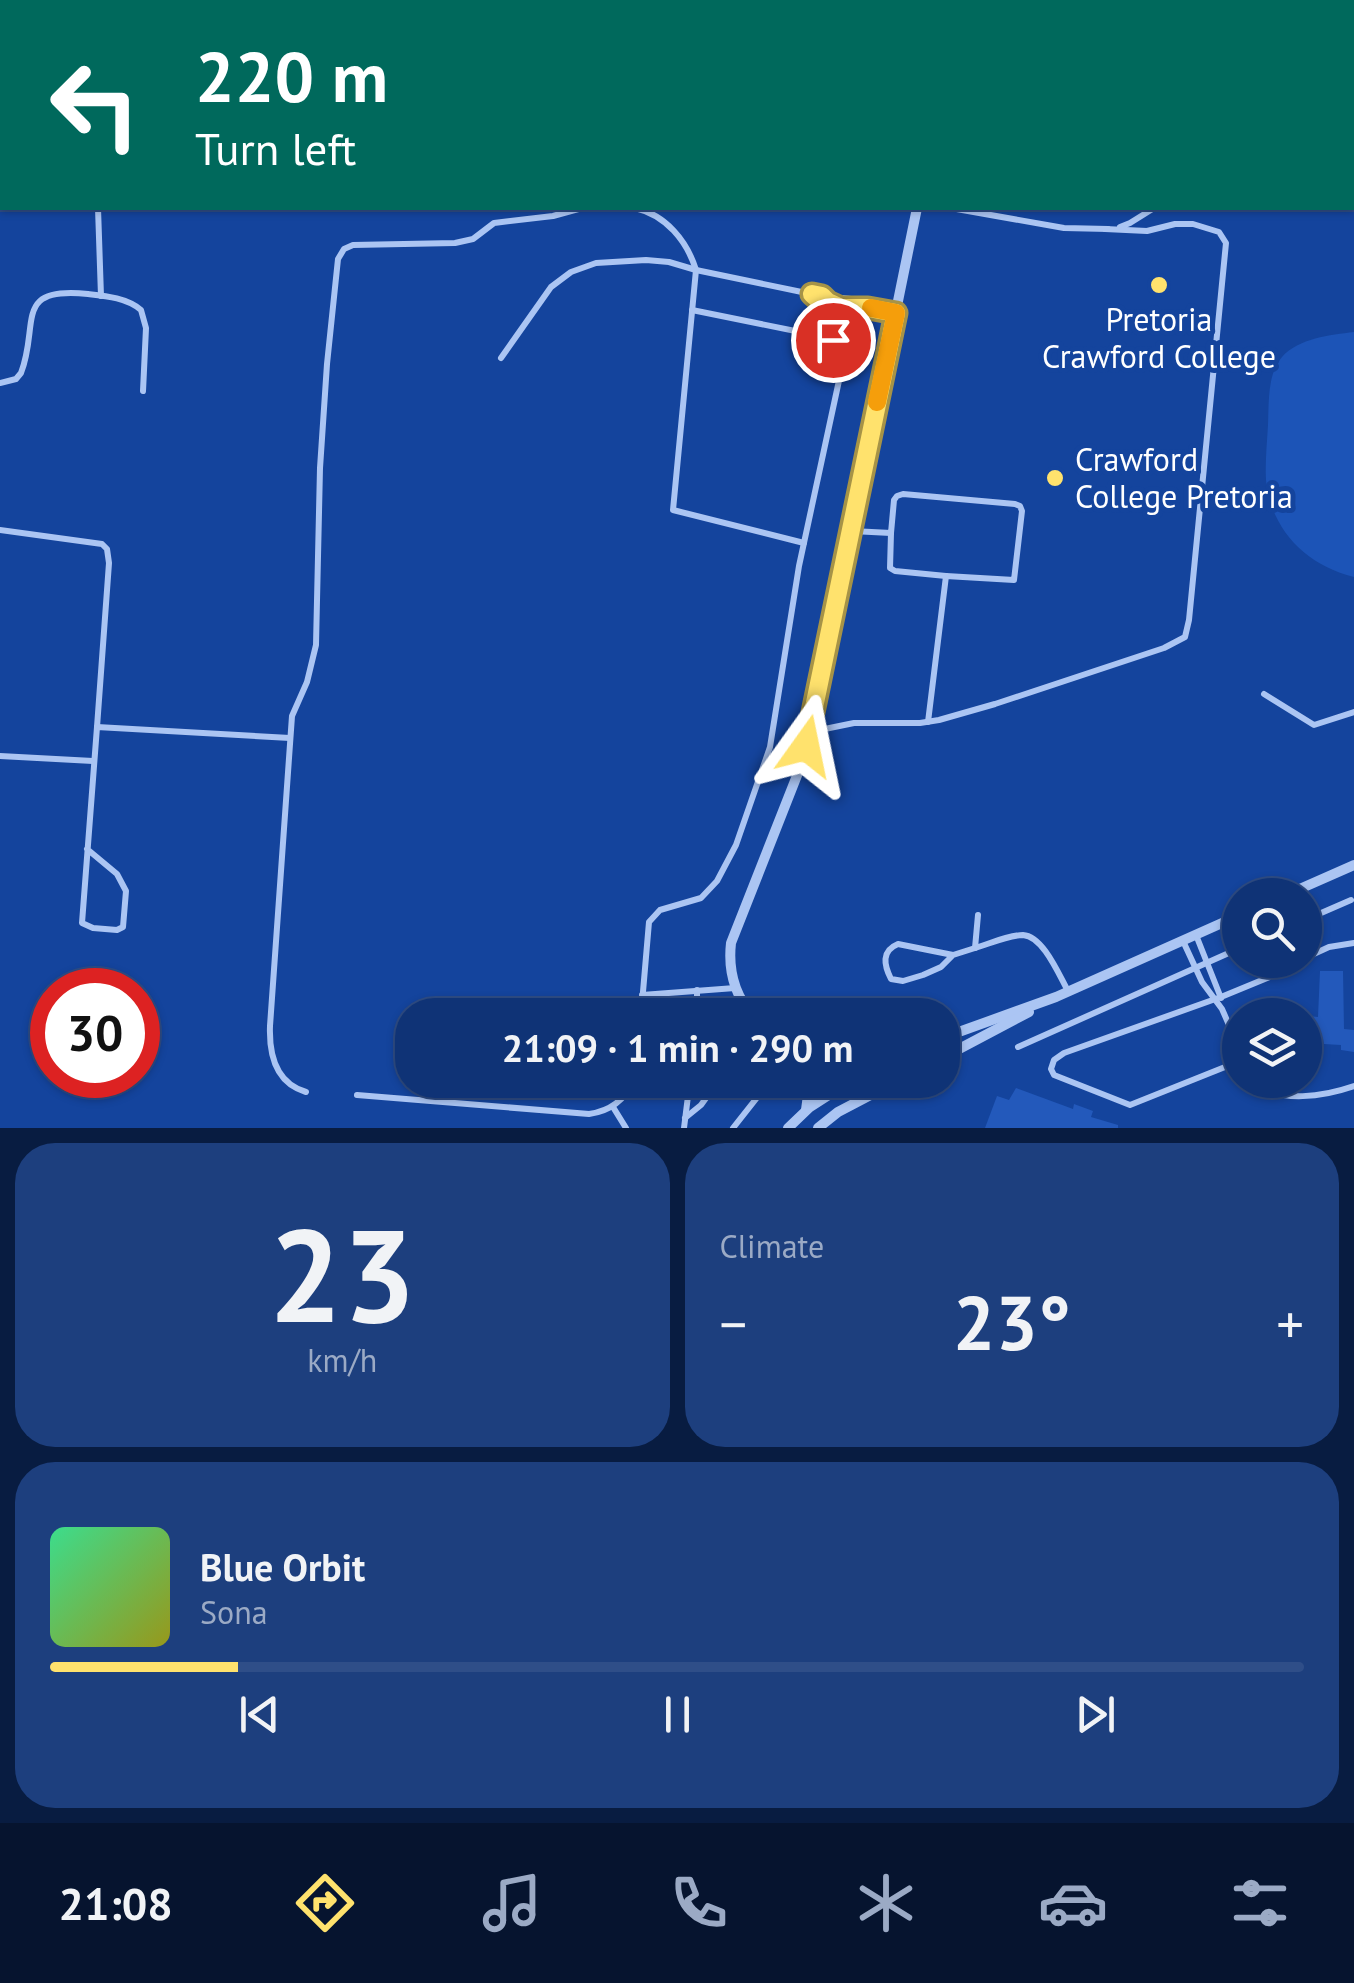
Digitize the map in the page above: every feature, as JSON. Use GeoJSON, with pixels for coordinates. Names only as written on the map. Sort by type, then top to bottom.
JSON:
{"type":"FeatureCollection","features":[{"type":"Feature","properties":{"kind":"street"},"geometry":{"type":"LineString","coordinates":[[740,998],[730,960],[732,940],[810,732],[917,210]]}},
{"type":"Feature","properties":{"kind":"street"},"geometry":{"type":"LineString","coordinates":[[1322,879],[1354,865]]}},
{"type":"Feature","properties":{"kind":"street"},"geometry":{"type":"LineString","coordinates":[[960,1031],[1056,996],[1222,923]]}},
{"type":"Feature","properties":{"kind":"street"},"geometry":{"type":"LineString","coordinates":[[960,1048],[1056,996]]}},
{"type":"Feature","properties":{"kind":"street"},"geometry":{"type":"LineString","coordinates":[[806,1111],[808,1098]]}},
{"type":"Feature","properties":{"kind":"street"},"geometry":{"type":"LineString","coordinates":[[788,1128],[823,1098]]}},
{"type":"Feature","properties":{"kind":"street"},"geometry":{"type":"LineString","coordinates":[[838,1112],[842,1098]]}},
{"type":"Feature","properties":{"kind":"street"},"geometry":{"type":"LineString","coordinates":[[818,1128],[862,1098]]}},
{"type":"Feature","properties":{"kind":"lane"},"geometry":{"type":"LineString","coordinates":[[98,210],[100,296]]}},
{"type":"Feature","properties":{"kind":"lane"},"geometry":{"type":"LineString","coordinates":[[306,1092],[295,1088],[276,1068],[269,1045],[292,716],[309,676],[317,630],[320,468],[337,264],[344,249],[353,244],[455,243],[473,239],[494,223],[575,210]]}},
{"type":"Feature","properties":{"kind":"lane"},"geometry":{"type":"LineString","coordinates":[[641,210],[654,214],[672,230],[687,248],[696,270],[673,510],[804,543]]}},
{"type":"Feature","properties":{"kind":"lane"},"geometry":{"type":"LineString","coordinates":[[810,732],[854,723],[928,722],[1164,648],[1187,633],[1226,243],[1219,232],[1193,224],[1147,231],[1064,228],[971,210]]}},
{"type":"Feature","properties":{"kind":"lane"},"geometry":{"type":"LineString","coordinates":[[1105,229],[1130,224],[1151,210]]}},
{"type":"Feature","properties":{"kind":"lane"},"geometry":{"type":"LineString","coordinates":[[501,358],[551,287],[582,267],[614,261],[670,262],[822,296],[841,308],[896,313]]}},
{"type":"Feature","properties":{"kind":"lane"},"geometry":{"type":"LineString","coordinates":[[0,383],[16,379],[20,373],[34,307],[54,293],[100,296],[136,306],[143,314],[146,337],[143,390]]}},
{"type":"Feature","properties":{"kind":"lane"},"geometry":{"type":"LineString","coordinates":[[812,294],[824,309],[829,338]]}},
{"type":"Feature","properties":{"kind":"lane"},"geometry":{"type":"LineString","coordinates":[[692,310],[829,338],[840,344],[844,354],[804,543],[763,770],[736,846],[710,891],[694,901],[660,910],[649,922],[642,996],[735,988]]}},
{"type":"Feature","properties":{"kind":"lane"},"geometry":{"type":"LineString","coordinates":[[903,494],[1015,504],[1022,511],[1014,580],[895,571],[890,568],[890,534],[894,500],[903,494]]}},
{"type":"Feature","properties":{"kind":"lane"},"geometry":{"type":"LineString","coordinates":[[0,530],[102,544],[108,549],[109,563],[93,761],[87,849],[82,923],[117,930],[123,926],[126,891],[117,874],[87,849]]}},
{"type":"Feature","properties":{"kind":"lane"},"geometry":{"type":"LineString","coordinates":[[851,531],[890,534]]}},
{"type":"Feature","properties":{"kind":"lane"},"geometry":{"type":"LineString","coordinates":[[928,722],[946,576]]}},
{"type":"Feature","properties":{"kind":"lane"},"geometry":{"type":"LineString","coordinates":[[1264,694],[1319,725],[1354,712]]}},
{"type":"Feature","properties":{"kind":"lane"},"geometry":{"type":"LineString","coordinates":[[97,727],[290,738]]}},
{"type":"Feature","properties":{"kind":"lane"},"geometry":{"type":"LineString","coordinates":[[0,756],[93,761]]}},
{"type":"Feature","properties":{"kind":"lane"},"geometry":{"type":"LineString","coordinates":[[1322,913],[1351,900]]}},
{"type":"Feature","properties":{"kind":"lane"},"geometry":{"type":"LineString","coordinates":[[974,948],[978,915]]}},
{"type":"Feature","properties":{"kind":"lane"},"geometry":{"type":"LineString","coordinates":[[1196,934],[1222,1009]]}},
{"type":"Feature","properties":{"kind":"lane"},"geometry":{"type":"LineString","coordinates":[[953,955],[898,944],[885,954],[886,969],[891,979],[904,981],[941,966],[953,955],[1020,935],[1030,936],[1044,949],[1068,991]]}},
{"type":"Feature","properties":{"kind":"lane"},"geometry":{"type":"LineString","coordinates":[[1183,940],[1217,998]]}},
{"type":"Feature","properties":{"kind":"lane"},"geometry":{"type":"LineString","coordinates":[[1322,950],[1354,943]]}},
{"type":"Feature","properties":{"kind":"lane"},"geometry":{"type":"LineString","coordinates":[[1018,1047],[1222,956]]}},
{"type":"Feature","properties":{"kind":"lane"},"geometry":{"type":"LineString","coordinates":[[1222,1068],[1130,1105],[1052,1072],[1054,1060],[1064,1053],[1267,978]]}},
{"type":"Feature","properties":{"kind":"lane"},"geometry":{"type":"LineString","coordinates":[[697,990],[697,998]]}},
{"type":"Feature","properties":{"kind":"lane"},"geometry":{"type":"LineString","coordinates":[[1322,1094],[1354,1086]]}},
{"type":"Feature","properties":{"kind":"lane"},"geometry":{"type":"LineString","coordinates":[[357,1095],[589,1114],[602,1113],[623,1098]]}},
{"type":"Feature","properties":{"kind":"lane"},"geometry":{"type":"LineString","coordinates":[[684,1128],[688,1098]]}},
{"type":"Feature","properties":{"kind":"lane"},"geometry":{"type":"LineString","coordinates":[[685,1118],[706,1098]]}},
{"type":"Feature","properties":{"kind":"lane"},"geometry":{"type":"LineString","coordinates":[[733,1128],[757,1098]]}},
{"type":"Feature","properties":{"kind":"lane"},"geometry":{"type":"LineString","coordinates":[[614,1107],[626,1128]]}},
{"type":"Feature","properties":{"kind":"shaded area"},"geometry":{"type":"Polygon","coordinates":[[[1354,332],[1354,577],[1321,564],[1283,530],[1269,498],[1266,466],[1270,389],[1277,364],[1289,351],[1306,342],[1354,332]]]}},
{"type":"Feature","properties":{"kind":"building"},"geometry":{"type":"Polygon","coordinates":[[[1322,971],[1343,971],[1344,1029],[1354,1030],[1354,1052],[1341,1050],[1341,1045],[1324,1044],[1322,998],[1319,998],[1322,971]]]}},
{"type":"Feature","properties":{"kind":"building"},"geometry":{"type":"Polygon","coordinates":[[[1016,1088],[1073,1109],[1074,1104],[1093,1111],[1091,1117],[1118,1128],[985,1128],[997,1096],[1009,1100],[1016,1088]]]}},
{"type":"Feature","properties":{"kind":"slow traffic"},"geometry":{"type":"LineString","coordinates":[[871,308],[896,313],[877,402]]}},
{"type":"Feature","properties":{"kind":"place","name":"Pretoria Crawford College"},"geometry":{"type":"Point","coordinates":[1159,285]}},
{"type":"Feature","properties":{"kind":"place","name":"Crawford College Pretoria"},"geometry":{"type":"Point","coordinates":[1055,478]}},
{"type":"Feature","properties":{"kind":"route"},"geometry":{"type":"LineString","coordinates":[[806,746],[896,313],[841,308],[812,294],[822,304],[829,338],[833,340]]}}]}
